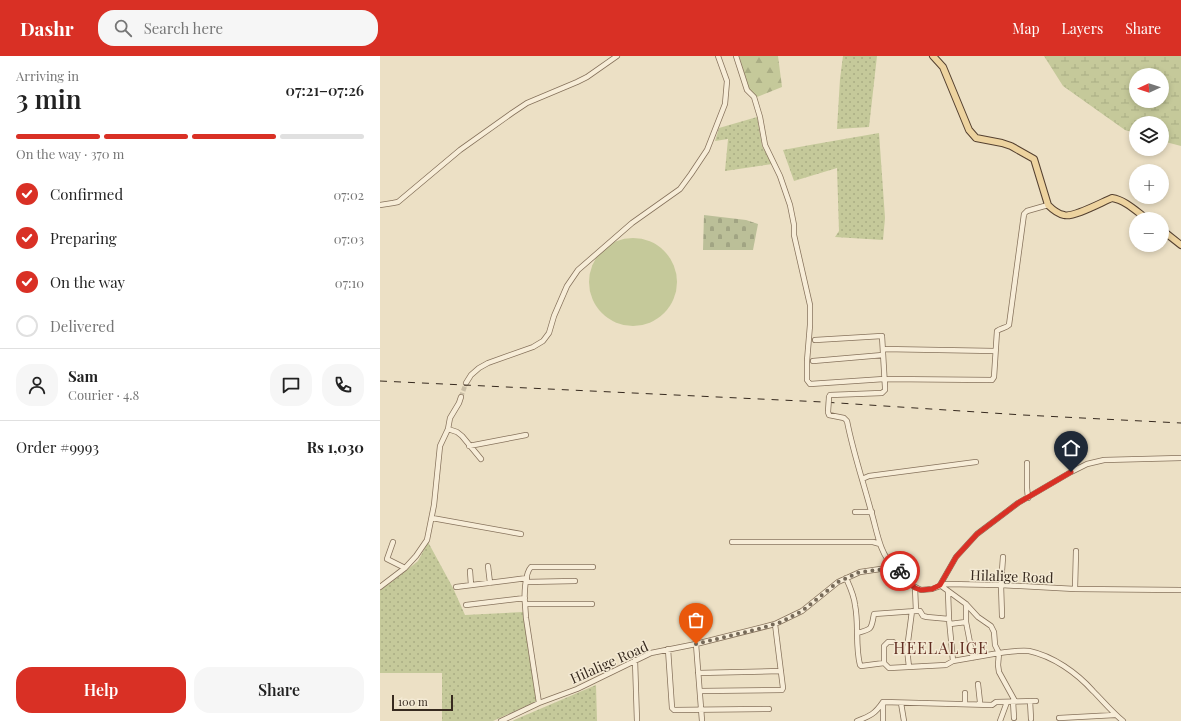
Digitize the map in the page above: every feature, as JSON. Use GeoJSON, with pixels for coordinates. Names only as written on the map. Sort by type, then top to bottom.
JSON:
{"type":"FeatureCollection","features":[{"type":"Feature","properties":{"kind":"main road"},"geometry":{"type":"LineString","coordinates":[[933,56],[943,67],[969,130],[976,138],[1011,146],[1034,159],[1048,205],[1052,209],[1065,216],[1074,215],[1112,198],[1123,201],[1138,212]]}},
{"type":"Feature","properties":{"kind":"main road"},"geometry":{"type":"LineString","coordinates":[[1169,236],[1181,246]]}},
{"type":"Feature","properties":{"kind":"street"},"geometry":{"type":"LineString","coordinates":[[380,205],[398,202],[460,150],[526,103],[587,77],[617,56]]}},
{"type":"Feature","properties":{"kind":"street"},"geometry":{"type":"LineString","coordinates":[[466,383],[471,375],[488,363],[533,347],[543,341],[549,333],[554,316],[567,286],[578,270],[632,223],[680,189],[707,150],[725,104],[727,81],[718,56]]}},
{"type":"Feature","properties":{"kind":"street"},"geometry":{"type":"LineString","coordinates":[[736,56],[747,90],[754,97],[760,117],[764,145],[780,176],[790,205],[794,225],[794,235],[810,305],[807,361],[807,381],[810,384],[884,379],[992,380],[994,377],[997,331],[1007,328],[1010,325],[1025,212],[1048,205]]}},
{"type":"Feature","properties":{"kind":"street"},"geometry":{"type":"LineString","coordinates":[[815,340],[882,336],[885,390],[882,393],[830,395],[828,412],[829,415],[844,418],[847,421],[852,447],[880,544],[888,562],[894,568],[900,570],[915,588],[914,611],[907,649],[909,667]]}},
{"type":"Feature","properties":{"kind":"street"},"geometry":{"type":"LineString","coordinates":[[813,361],[883,352],[995,351]]}},
{"type":"Feature","properties":{"kind":"street"},"geometry":{"type":"LineString","coordinates":[[380,587],[405,568],[416,556],[427,540],[432,518],[440,446],[448,429],[450,418],[462,396]]}},
{"type":"Feature","properties":{"kind":"street"},"geometry":{"type":"LineString","coordinates":[[448,429],[457,432],[481,459]]}},
{"type":"Feature","properties":{"kind":"street"},"geometry":{"type":"LineString","coordinates":[[469,446],[526,435]]}},
{"type":"Feature","properties":{"kind":"street"},"geometry":{"type":"LineString","coordinates":[[1014,718],[1014,701],[1000,672],[994,632],[991,626],[978,617],[966,604],[940,585],[956,557],[977,534],[1018,503],[1071,472],[1094,462],[1104,460],[1181,458]]}},
{"type":"Feature","properties":{"kind":"street"},"geometry":{"type":"LineString","coordinates":[[862,479],[869,476],[976,462]]}},
{"type":"Feature","properties":{"kind":"street"},"geometry":{"type":"LineString","coordinates":[[1027,462],[1028,498]]}},
{"type":"Feature","properties":{"kind":"street"},"geometry":{"type":"LineString","coordinates":[[855,512],[872,512]]}},
{"type":"Feature","properties":{"kind":"street"},"geometry":{"type":"LineString","coordinates":[[432,518],[521,534]]}},
{"type":"Feature","properties":{"kind":"street"},"geometry":{"type":"LineString","coordinates":[[393,542],[387,560],[405,568]]}},
{"type":"Feature","properties":{"kind":"street"},"geometry":{"type":"LineString","coordinates":[[732,542],[873,542],[880,544]]}},
{"type":"Feature","properties":{"kind":"street"},"geometry":{"type":"LineString","coordinates":[[1075,589],[1076,551]]}},
{"type":"Feature","properties":{"kind":"street"},"geometry":{"type":"LineString","coordinates":[[1002,616],[1001,585],[1003,557]]}},
{"type":"Feature","properties":{"kind":"street"},"geometry":{"type":"LineString","coordinates":[[488,566],[490,583]]}},
{"type":"Feature","properties":{"kind":"street"},"geometry":{"type":"LineString","coordinates":[[540,703],[526,618],[525,598],[528,569],[531,567],[593,567]]}},
{"type":"Feature","properties":{"kind":"street","name":"Hilalige Road"},"geometry":{"type":"LineString","coordinates":[[501,721],[540,703],[577,689],[651,653],[696,644],[775,624],[802,611],[838,582],[846,578],[860,572],[894,568]]}},
{"type":"Feature","properties":{"kind":"street"},"geometry":{"type":"LineString","coordinates":[[470,571],[471,585]]}},
{"type":"Feature","properties":{"kind":"street"},"geometry":{"type":"LineString","coordinates":[[846,578],[852,590],[856,606],[860,665],[884,663]]}},
{"type":"Feature","properties":{"kind":"street"},"geometry":{"type":"LineString","coordinates":[[456,587],[526,580],[575,581]]}},
{"type":"Feature","properties":{"kind":"street","name":"Hilalige Road"},"geometry":{"type":"LineString","coordinates":[[915,588],[921,590],[932,589],[946,584],[1001,585],[1062,589],[1181,590]]}},
{"type":"Feature","properties":{"kind":"street"},"geometry":{"type":"LineString","coordinates":[[948,592],[949,621],[954,661]]}},
{"type":"Feature","properties":{"kind":"street"},"geometry":{"type":"LineString","coordinates":[[466,605],[525,598]]}},
{"type":"Feature","properties":{"kind":"street"},"geometry":{"type":"LineString","coordinates":[[526,604],[592,604]]}},
{"type":"Feature","properties":{"kind":"street"},"geometry":{"type":"LineString","coordinates":[[966,604],[966,622],[973,658]]}},
{"type":"Feature","properties":{"kind":"street"},"geometry":{"type":"LineString","coordinates":[[857,633],[870,628],[874,614],[920,611],[927,617],[966,622]]}},
{"type":"Feature","properties":{"kind":"street"},"geometry":{"type":"LineString","coordinates":[[700,691],[780,690],[783,688],[775,624]]}},
{"type":"Feature","properties":{"kind":"street"},"geometry":{"type":"LineString","coordinates":[[893,642],[888,642],[884,646],[884,663],[889,668],[946,665],[954,661],[1027,651],[1044,655],[1073,672],[1115,715],[1123,721]]}},
{"type":"Feature","properties":{"kind":"street"},"geometry":{"type":"LineString","coordinates":[[696,644],[702,721]]}},
{"type":"Feature","properties":{"kind":"street"},"geometry":{"type":"LineString","coordinates":[[668,650],[672,708],[674,710],[769,709]]}},
{"type":"Feature","properties":{"kind":"street"},"geometry":{"type":"LineString","coordinates":[[635,660],[637,721]]}},
{"type":"Feature","properties":{"kind":"street"},"geometry":{"type":"LineString","coordinates":[[698,673],[781,671]]}},
{"type":"Feature","properties":{"kind":"street"},"geometry":{"type":"LineString","coordinates":[[978,684],[979,704]]}},
{"type":"Feature","properties":{"kind":"street"},"geometry":{"type":"LineString","coordinates":[[965,693],[965,704]]}},
{"type":"Feature","properties":{"kind":"street"},"geometry":{"type":"LineString","coordinates":[[1030,701],[1031,719]]}},
{"type":"Feature","properties":{"kind":"street"},"geometry":{"type":"LineString","coordinates":[[883,702],[992,704],[996,702],[1036,701]]}},
{"type":"Feature","properties":{"kind":"street"},"geometry":{"type":"LineString","coordinates":[[857,721],[869,717],[878,710],[883,702]]}},
{"type":"Feature","properties":{"kind":"street"},"geometry":{"type":"LineString","coordinates":[[883,702],[883,721]]}},
{"type":"Feature","properties":{"kind":"street"},"geometry":{"type":"LineString","coordinates":[[1000,721],[1007,702]]}},
{"type":"Feature","properties":{"kind":"street"},"geometry":{"type":"LineString","coordinates":[[901,703],[904,721]]}},
{"type":"Feature","properties":{"kind":"street"},"geometry":{"type":"LineString","coordinates":[[1059,718],[1115,715]]}},
{"type":"Feature","properties":{"kind":"green space"},"geometry":{"type":"Polygon","coordinates":[[[739,56],[778,56],[782,87],[757,97],[749,89],[739,56]]]}},
{"type":"Feature","properties":{"kind":"green space"},"geometry":{"type":"Polygon","coordinates":[[[843,56],[877,56],[869,127],[837,129],[843,56]]]}},
{"type":"Feature","properties":{"kind":"green space"},"geometry":{"type":"Polygon","coordinates":[[[1044,56],[1181,56],[1181,146],[1169,143],[1169,116],[1129,116],[1129,131],[1125,130],[1063,86],[1044,56]]]}},
{"type":"Feature","properties":{"kind":"green space"},"geometry":{"type":"Polygon","coordinates":[[[757,117],[762,146],[772,164],[725,171],[728,139],[715,141],[719,128],[757,117]]]}},
{"type":"Feature","properties":{"kind":"green space"},"geometry":{"type":"Polygon","coordinates":[[[879,133],[885,218],[883,240],[835,237],[839,231],[837,168],[794,181],[783,150],[879,133]]]}},
{"type":"Feature","properties":{"kind":"green space"},"geometry":{"type":"Polygon","coordinates":[[[704,215],[746,220],[758,224],[753,250],[703,250],[704,215]]]}},
{"type":"Feature","properties":{"kind":"green space"},"geometry":{"type":"Polygon","coordinates":[[[633,238],[650,241],[658,245],[670,257],[674,265],[677,282],[674,299],[670,307],[658,319],[650,323],[633,326],[616,323],[608,319],[596,307],[592,299],[589,282],[592,265],[596,257],[608,245],[616,241],[633,238]]]}},
{"type":"Feature","properties":{"kind":"green space"},"geometry":{"type":"Polygon","coordinates":[[[428,542],[453,588],[465,615],[523,612],[537,701],[493,721],[442,721],[442,673],[380,673],[380,590],[418,561],[428,542]]]}},
{"type":"Feature","properties":{"kind":"green space"},"geometry":{"type":"Polygon","coordinates":[[[596,685],[597,721],[513,721],[514,720],[596,685]]]}},
{"type":"Feature","properties":{"kind":"tunnel"},"geometry":{"type":"LineString","coordinates":[[461,397],[466,383]]}},
{"type":"Feature","properties":{"kind":"railway"},"geometry":{"type":"LineString","coordinates":[[380,381],[823,402],[1023,415],[1181,423]]}},
{"type":"Feature","properties":{"kind":"way so far"},"geometry":{"type":"LineString","coordinates":[[696,644],[781,622],[802,611],[838,582],[860,572],[894,568],[900,571]]}},
{"type":"Feature","properties":{"kind":"district","name":"HEELALIGE"},"geometry":{"type":"Point","coordinates":[941,647]}},
{"type":"Feature","properties":{"kind":"route"},"geometry":{"type":"LineString","coordinates":[[900,571],[915,588],[921,590],[932,589],[940,585],[956,557],[977,534],[1018,503],[1071,472]]}}]}
